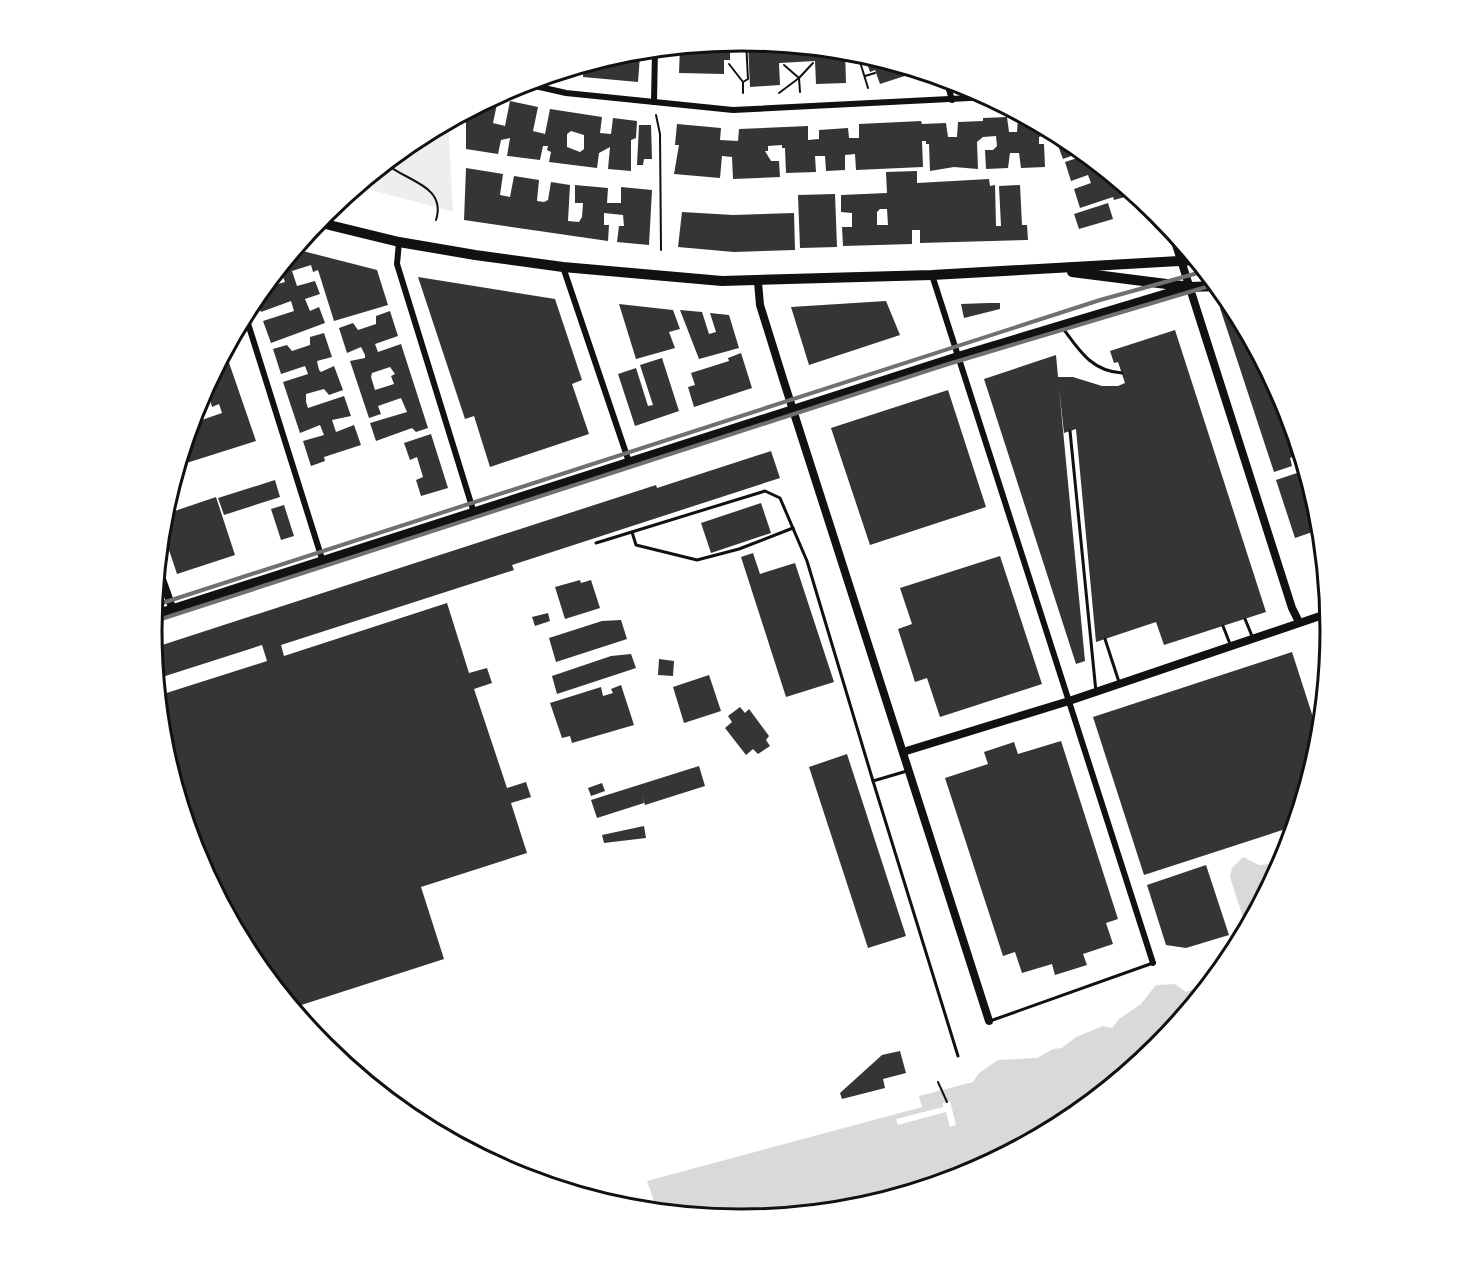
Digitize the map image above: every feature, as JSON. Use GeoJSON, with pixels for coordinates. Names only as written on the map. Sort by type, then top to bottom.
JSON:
{"type":"FeatureCollection","features":[{"type":"Feature","properties":{"kind":"main road"},"geometry":{"type":"LineString","coordinates":[[328,225],[399,242],[563,267],[683,279],[758,282],[1188,261]]}},
{"type":"Feature","properties":{"kind":"main road"},"geometry":{"type":"LineString","coordinates":[[1042,269],[1190,287],[1207,286]]}},
{"type":"Feature","properties":{"kind":"main road"},"geometry":{"type":"LineString","coordinates":[[162,613],[958,357],[1190,287]]}},
{"type":"Feature","properties":{"kind":"street"},"geometry":{"type":"LineString","coordinates":[[654,102],[656,58]]}},
{"type":"Feature","properties":{"kind":"street"},"geometry":{"type":"LineString","coordinates":[[541,87],[566,93],[734,110],[970,99]]}},
{"type":"Feature","properties":{"kind":"street"},"geometry":{"type":"LineString","coordinates":[[949,90],[952,100]]}},
{"type":"Feature","properties":{"kind":"street"},"geometry":{"type":"LineString","coordinates":[[399,242],[397,264],[474,514]]}},
{"type":"Feature","properties":{"kind":"street"},"geometry":{"type":"LineString","coordinates":[[1178,249],[1292,608],[1299,622]]}},
{"type":"Feature","properties":{"kind":"street"},"geometry":{"type":"LineString","coordinates":[[563,267],[629,462]]}},
{"type":"Feature","properties":{"kind":"street"},"geometry":{"type":"LineString","coordinates":[[932,275],[1153,963]]}},
{"type":"Feature","properties":{"kind":"street"},"geometry":{"type":"LineString","coordinates":[[758,282],[760,305],[793,411],[989,1021]]}},
{"type":"Feature","properties":{"kind":"street"},"geometry":{"type":"LineString","coordinates":[[248,327],[323,563]]}},
{"type":"Feature","properties":{"kind":"street"},"geometry":{"type":"LineString","coordinates":[[164,582],[173,610]]}},
{"type":"Feature","properties":{"kind":"street"},"geometry":{"type":"LineString","coordinates":[[903,752],[1069,701],[1320,616]]}},
{"type":"Feature","properties":{"kind":"lane"},"geometry":{"type":"LineString","coordinates":[[1061,326],[1086,359],[1104,371],[1122,373]]}},
{"type":"Feature","properties":{"kind":"lane"},"geometry":{"type":"LineString","coordinates":[[1070,431],[1096,692]]}},
{"type":"Feature","properties":{"kind":"lane"},"geometry":{"type":"LineString","coordinates":[[596,543],[765,491],[780,498],[807,561],[958,1056]]}},
{"type":"Feature","properties":{"kind":"lane"},"geometry":{"type":"LineString","coordinates":[[632,532],[636,545],[697,560],[740,549],[793,528]]}},
{"type":"Feature","properties":{"kind":"lane"},"geometry":{"type":"LineString","coordinates":[[1245,619],[1252,638]]}},
{"type":"Feature","properties":{"kind":"lane"},"geometry":{"type":"LineString","coordinates":[[1223,626],[1231,646]]}},
{"type":"Feature","properties":{"kind":"lane"},"geometry":{"type":"LineString","coordinates":[[1105,639],[1120,684]]}},
{"type":"Feature","properties":{"kind":"lane"},"geometry":{"type":"LineString","coordinates":[[873,781],[909,770]]}},
{"type":"Feature","properties":{"kind":"lane"},"geometry":{"type":"LineString","coordinates":[[989,1021],[1153,963]]}},
{"type":"Feature","properties":{"kind":"path"},"geometry":{"type":"LineString","coordinates":[[743,82],[748,79],[747,51]]}},
{"type":"Feature","properties":{"kind":"path"},"geometry":{"type":"LineString","coordinates":[[779,93],[799,78],[813,63]]}},
{"type":"Feature","properties":{"kind":"path"},"geometry":{"type":"LineString","coordinates":[[729,64],[743,82],[743,93]]}},
{"type":"Feature","properties":{"kind":"path"},"geometry":{"type":"LineString","coordinates":[[861,64],[868,88]]}},
{"type":"Feature","properties":{"kind":"path"},"geometry":{"type":"LineString","coordinates":[[784,65],[799,78],[800,92]]}},
{"type":"Feature","properties":{"kind":"path"},"geometry":{"type":"LineString","coordinates":[[865,76],[875,73]]}},
{"type":"Feature","properties":{"kind":"path"},"geometry":{"type":"LineString","coordinates":[[656,115],[660,134],[661,250]]}},
{"type":"Feature","properties":{"kind":"path"},"geometry":{"type":"LineString","coordinates":[[391,169],[430,190],[438,201],[436,220]]}},
{"type":"Feature","properties":{"kind":"path"},"geometry":{"type":"LineString","coordinates":[[938,1082],[947,1102]]}},
{"type":"Feature","properties":{"kind":"shaded area"},"geometry":{"type":"Polygon","coordinates":[[[449,131],[453,212],[367,189],[388,171],[449,131]]]}},
{"type":"Feature","properties":{"kind":"shaded area"},"geometry":{"type":"Polygon","coordinates":[[[1243,857],[1259,865],[1269,864],[1270,866],[1243,919],[1230,877],[1232,868],[1243,857]]]}},
{"type":"Feature","properties":{"kind":"shaded area"},"geometry":{"type":"Polygon","coordinates":[[[1175,984],[1186,992],[1198,987],[1151,1040],[1094,1090],[1031,1132],[963,1166],[891,1190],[817,1205],[741,1210],[703,1209],[655,1203],[647,1181],[922,1107],[919,1096],[973,1082],[979,1073],[998,1060],[1037,1058],[1053,1049],[1062,1048],[1076,1037],[1103,1026],[1112,1028],[1119,1019],[1141,1004],[1156,985],[1175,984]]]}},
{"type":"Feature","properties":{"kind":"pier"},"geometry":{"type":"Polygon","coordinates":[[[950,1101],[956,1125],[950,1127],[946,1112],[898,1125],[896,1119],[943,1107],[943,1103],[950,1101]]]}},
{"type":"Feature","properties":{"kind":"building"},"geometry":{"type":"Polygon","coordinates":[[[730,51],[730,60],[724,60],[724,74],[679,73],[680,54],[730,51]]]}},
{"type":"Feature","properties":{"kind":"building"},"geometry":{"type":"Polygon","coordinates":[[[748,51],[779,52],[845,61],[846,83],[816,84],[815,61],[779,63],[780,85],[750,87],[748,51]]]}},
{"type":"Feature","properties":{"kind":"building"},"geometry":{"type":"Polygon","coordinates":[[[640,60],[638,82],[583,77],[583,73],[591,71],[640,60]]]}},
{"type":"Feature","properties":{"kind":"building"},"geometry":{"type":"Polygon","coordinates":[[[868,65],[906,76],[880,84],[875,70],[870,72],[868,65]]]}},
{"type":"Feature","properties":{"kind":"building"},"geometry":{"type":"Polygon","coordinates":[[[510,101],[538,107],[533,131],[545,134],[550,109],[602,117],[600,133],[611,134],[613,118],[637,121],[636,138],[631,140],[631,171],[608,169],[610,147],[599,153],[597,168],[549,162],[551,152],[547,150],[548,146],[543,146],[540,160],[507,156],[510,138],[501,140],[498,154],[466,149],[466,121],[497,106],[493,123],[505,126],[510,101]],[[571,131],[567,134],[567,147],[580,152],[584,149],[584,135],[571,131]]]}},
{"type":"Feature","properties":{"kind":"building"},"geometry":{"type":"Polygon","coordinates":[[[1007,117],[1009,132],[1017,132],[1018,122],[1042,136],[1039,137],[1039,144],[1044,144],[1045,167],[1021,168],[1019,153],[1010,153],[1008,168],[986,169],[985,150],[993,150],[997,146],[996,136],[983,137],[977,142],[978,169],[954,167],[930,171],[929,144],[922,141],[923,167],[856,170],[855,154],[845,155],[845,170],[826,171],[825,156],[815,156],[816,172],[786,173],[785,148],[782,148],[782,145],[768,146],[768,151],[765,151],[771,161],[779,161],[780,177],[733,179],[732,157],[722,156],[720,178],[674,174],[679,145],[675,145],[677,124],[721,128],[720,140],[738,141],[739,129],[808,126],[808,140],[819,139],[819,130],[848,128],[849,138],[859,138],[859,124],[921,121],[922,124],[946,123],[948,137],[957,137],[958,122],[1007,117]]]}},
{"type":"Feature","properties":{"kind":"building"},"geometry":{"type":"Polygon","coordinates":[[[639,125],[651,125],[652,159],[644,159],[643,165],[637,165],[639,125]]]}},
{"type":"Feature","properties":{"kind":"building"},"geometry":{"type":"Polygon","coordinates":[[[1058,146],[1072,156],[1063,159],[1058,146]]]}},
{"type":"Feature","properties":{"kind":"building"},"geometry":{"type":"Polygon","coordinates":[[[1076,158],[1125,197],[1114,200],[1113,197],[1080,208],[1074,189],[1091,183],[1088,175],[1071,181],[1065,162],[1076,158]]]}},
{"type":"Feature","properties":{"kind":"building"},"geometry":{"type":"Polygon","coordinates":[[[466,168],[503,174],[500,195],[510,197],[514,176],[539,180],[537,201],[548,200],[551,182],[570,185],[568,221],[579,222],[582,217],[583,203],[575,203],[575,185],[608,188],[607,203],[621,203],[621,187],[652,190],[649,245],[617,242],[619,226],[624,226],[623,215],[604,213],[604,225],[609,225],[608,241],[464,220],[466,168]]]}},
{"type":"Feature","properties":{"kind":"building"},"geometry":{"type":"Polygon","coordinates":[[[917,171],[917,183],[989,179],[990,186],[995,185],[996,226],[1001,226],[999,186],[1020,185],[1022,225],[1027,225],[1028,240],[920,243],[920,230],[912,230],[912,244],[843,246],[842,227],[852,227],[852,213],[841,212],[841,195],[887,193],[886,172],[917,171]],[[880,209],[877,212],[877,225],[888,225],[887,209],[880,209]]]}},
{"type":"Feature","properties":{"kind":"building"},"geometry":{"type":"Polygon","coordinates":[[[835,194],[837,247],[800,248],[798,195],[835,194]]]}},
{"type":"Feature","properties":{"kind":"building"},"geometry":{"type":"Polygon","coordinates":[[[1108,203],[1113,219],[1079,229],[1074,214],[1108,203]]]}},
{"type":"Feature","properties":{"kind":"building"},"geometry":{"type":"Polygon","coordinates":[[[682,212],[733,215],[794,213],[795,250],[734,252],[678,247],[682,212]]]}},
{"type":"Feature","properties":{"kind":"building"},"geometry":{"type":"Polygon","coordinates":[[[303,251],[377,270],[388,305],[334,321],[318,270],[313,272],[311,265],[292,271],[297,286],[315,281],[320,294],[305,299],[310,311],[319,307],[325,323],[271,343],[263,321],[294,311],[291,301],[261,312],[260,308],[277,284],[285,282],[283,276],[303,251]]]}},
{"type":"Feature","properties":{"kind":"building"},"geometry":{"type":"Polygon","coordinates":[[[418,277],[555,299],[582,380],[572,384],[589,434],[490,467],[474,416],[465,419],[418,277]]]}},
{"type":"Feature","properties":{"kind":"building"},"geometry":{"type":"Polygon","coordinates":[[[886,301],[900,335],[809,365],[791,307],[886,301]]]}},
{"type":"Feature","properties":{"kind":"building"},"geometry":{"type":"Polygon","coordinates":[[[1000,303],[1000,309],[964,318],[961,304],[1000,303]]]}},
{"type":"Feature","properties":{"kind":"building"},"geometry":{"type":"Polygon","coordinates":[[[619,304],[673,310],[680,329],[669,332],[675,348],[636,359],[619,304]]]}},
{"type":"Feature","properties":{"kind":"building"},"geometry":{"type":"Polygon","coordinates":[[[1220,308],[1223,309],[1243,341],[1261,374],[1290,444],[1294,457],[1290,458],[1292,466],[1274,472],[1220,308]]]}},
{"type":"Feature","properties":{"kind":"building"},"geometry":{"type":"Polygon","coordinates":[[[680,310],[702,312],[709,334],[716,332],[710,313],[729,315],[739,348],[699,359],[680,310]]]}},
{"type":"Feature","properties":{"kind":"building"},"geometry":{"type":"Polygon","coordinates":[[[390,311],[398,336],[375,344],[378,352],[401,344],[428,428],[416,432],[412,428],[376,441],[370,423],[407,412],[401,398],[378,406],[381,414],[369,418],[350,361],[365,358],[365,355],[361,347],[347,353],[339,328],[353,323],[358,330],[376,324],[376,316],[390,311]],[[390,367],[372,373],[375,390],[394,384],[391,376],[395,374],[390,367]]]}},
{"type":"Feature","properties":{"kind":"building"},"geometry":{"type":"Polygon","coordinates":[[[1175,330],[1266,612],[1164,645],[1156,622],[1096,642],[1076,429],[1064,433],[1059,388],[1085,661],[1076,664],[984,379],[1056,355],[1058,377],[1073,377],[1102,386],[1118,386],[1125,383],[1118,362],[1114,363],[1110,351],[1175,330]]]}},
{"type":"Feature","properties":{"kind":"building"},"geometry":{"type":"Polygon","coordinates":[[[324,333],[332,357],[317,361],[319,370],[321,372],[334,366],[343,390],[329,395],[324,389],[306,394],[306,402],[308,408],[344,396],[351,416],[332,420],[336,432],[354,425],[361,445],[324,457],[325,461],[311,466],[303,441],[324,435],[320,425],[300,433],[283,382],[308,374],[305,366],[281,374],[273,349],[287,345],[292,351],[310,345],[310,337],[324,333]]]}},
{"type":"Feature","properties":{"kind":"building"},"geometry":{"type":"Polygon","coordinates":[[[741,353],[752,388],[694,407],[688,387],[695,385],[691,373],[729,361],[728,358],[741,353]]]}},
{"type":"Feature","properties":{"kind":"building"},"geometry":{"type":"Polygon","coordinates":[[[662,358],[679,411],[635,426],[618,374],[636,368],[648,406],[653,405],[640,365],[662,358]]]}},
{"type":"Feature","properties":{"kind":"building"},"geometry":{"type":"Polygon","coordinates":[[[228,361],[256,441],[186,463],[202,420],[222,413],[219,404],[212,407],[210,400],[228,361]]]}},
{"type":"Feature","properties":{"kind":"building"},"geometry":{"type":"Polygon","coordinates":[[[948,390],[986,507],[870,545],[831,428],[948,390]]]}},
{"type":"Feature","properties":{"kind":"building"},"geometry":{"type":"Polygon","coordinates":[[[431,434],[448,488],[421,496],[416,480],[423,477],[417,457],[410,460],[404,443],[431,434]]]}},
{"type":"Feature","properties":{"kind":"building"},"geometry":{"type":"Polygon","coordinates":[[[771,451],[780,478],[512,565],[514,570],[281,645],[284,656],[447,603],[469,673],[487,668],[492,683],[474,689],[507,788],[526,782],[531,797],[511,803],[527,853],[421,887],[444,959],[299,1006],[259,952],[221,887],[192,817],[181,780],[166,706],[165,693],[267,661],[262,645],[164,677],[162,645],[656,485],[657,488],[771,451]]]}},
{"type":"Feature","properties":{"kind":"building"},"geometry":{"type":"Polygon","coordinates":[[[1298,473],[1312,532],[1295,538],[1276,480],[1298,473]]]}},
{"type":"Feature","properties":{"kind":"building"},"geometry":{"type":"Polygon","coordinates":[[[275,480],[280,497],[224,515],[218,498],[275,480]]]}},
{"type":"Feature","properties":{"kind":"building"},"geometry":{"type":"Polygon","coordinates":[[[216,497],[235,555],[177,574],[168,546],[174,511],[216,497]]]}},
{"type":"Feature","properties":{"kind":"building"},"geometry":{"type":"Polygon","coordinates":[[[761,503],[771,533],[711,553],[701,523],[761,503]]]}},
{"type":"Feature","properties":{"kind":"building"},"geometry":{"type":"Polygon","coordinates":[[[284,505],[294,536],[281,540],[271,509],[284,505]]]}},
{"type":"Feature","properties":{"kind":"building"},"geometry":{"type":"Polygon","coordinates":[[[753,553],[760,574],[795,563],[834,682],[786,697],[741,557],[753,553]]]}},
{"type":"Feature","properties":{"kind":"building"},"geometry":{"type":"Polygon","coordinates":[[[1000,556],[1042,684],[940,717],[927,678],[915,682],[898,629],[912,624],[900,588],[1000,556]]]}},
{"type":"Feature","properties":{"kind":"building"},"geometry":{"type":"Polygon","coordinates":[[[580,580],[581,583],[591,580],[600,608],[565,619],[555,587],[580,580]]]}},
{"type":"Feature","properties":{"kind":"building"},"geometry":{"type":"Polygon","coordinates":[[[548,613],[550,621],[535,626],[532,617],[548,613]]]}},
{"type":"Feature","properties":{"kind":"building"},"geometry":{"type":"Polygon","coordinates":[[[621,620],[627,639],[556,662],[549,638],[602,621],[621,620]]]}},
{"type":"Feature","properties":{"kind":"building"},"geometry":{"type":"Polygon","coordinates":[[[1292,652],[1314,719],[1301,780],[1285,829],[1144,875],[1093,717],[1292,652]]]}},
{"type":"Feature","properties":{"kind":"building"},"geometry":{"type":"Polygon","coordinates":[[[631,654],[636,668],[557,694],[552,676],[611,656],[631,654]]]}},
{"type":"Feature","properties":{"kind":"building"},"geometry":{"type":"Polygon","coordinates":[[[659,659],[674,661],[673,676],[658,675],[659,659]]]}},
{"type":"Feature","properties":{"kind":"building"},"geometry":{"type":"Polygon","coordinates":[[[709,675],[721,711],[684,723],[673,687],[709,675]]]}},
{"type":"Feature","properties":{"kind":"building"},"geometry":{"type":"Polygon","coordinates":[[[621,685],[634,725],[572,743],[570,736],[562,738],[550,703],[601,687],[603,696],[613,693],[611,689],[621,685]]]}},
{"type":"Feature","properties":{"kind":"building"},"geometry":{"type":"Polygon","coordinates":[[[740,707],[745,713],[749,709],[769,736],[766,740],[770,746],[758,754],[753,749],[746,755],[725,728],[732,722],[728,716],[740,707]]]}},
{"type":"Feature","properties":{"kind":"building"},"geometry":{"type":"Polygon","coordinates":[[[1061,741],[1118,919],[1106,923],[1113,944],[1083,954],[1087,965],[1055,975],[1052,964],[1022,973],[1015,952],[1003,956],[945,778],[988,764],[984,752],[1014,742],[1018,754],[1061,741]]]}},
{"type":"Feature","properties":{"kind":"building"},"geometry":{"type":"Polygon","coordinates":[[[847,754],[906,936],[868,948],[809,767],[847,754]]]}},
{"type":"Feature","properties":{"kind":"building"},"geometry":{"type":"Polygon","coordinates":[[[699,766],[705,786],[645,805],[642,796],[644,803],[597,818],[591,800],[699,766]]]}},
{"type":"Feature","properties":{"kind":"building"},"geometry":{"type":"Polygon","coordinates":[[[602,783],[605,791],[591,796],[588,788],[602,783]]]}},
{"type":"Feature","properties":{"kind":"building"},"geometry":{"type":"Polygon","coordinates":[[[644,826],[646,838],[604,843],[602,835],[644,826]]]}},
{"type":"Feature","properties":{"kind":"building"},"geometry":{"type":"Polygon","coordinates":[[[1206,865],[1229,935],[1186,948],[1166,945],[1147,885],[1206,865]]]}},
{"type":"Feature","properties":{"kind":"building"},"geometry":{"type":"Polygon","coordinates":[[[900,1051],[906,1073],[883,1079],[885,1088],[842,1099],[840,1093],[882,1055],[900,1051]]]}},
{"type":"Feature","properties":{"kind":"railway"},"geometry":{"type":"LineString","coordinates":[[162,603],[1100,300],[1197,273]]}},
{"type":"Feature","properties":{"kind":"railway"},"geometry":{"type":"LineString","coordinates":[[162,619],[945,365],[1207,287]]}}]}
